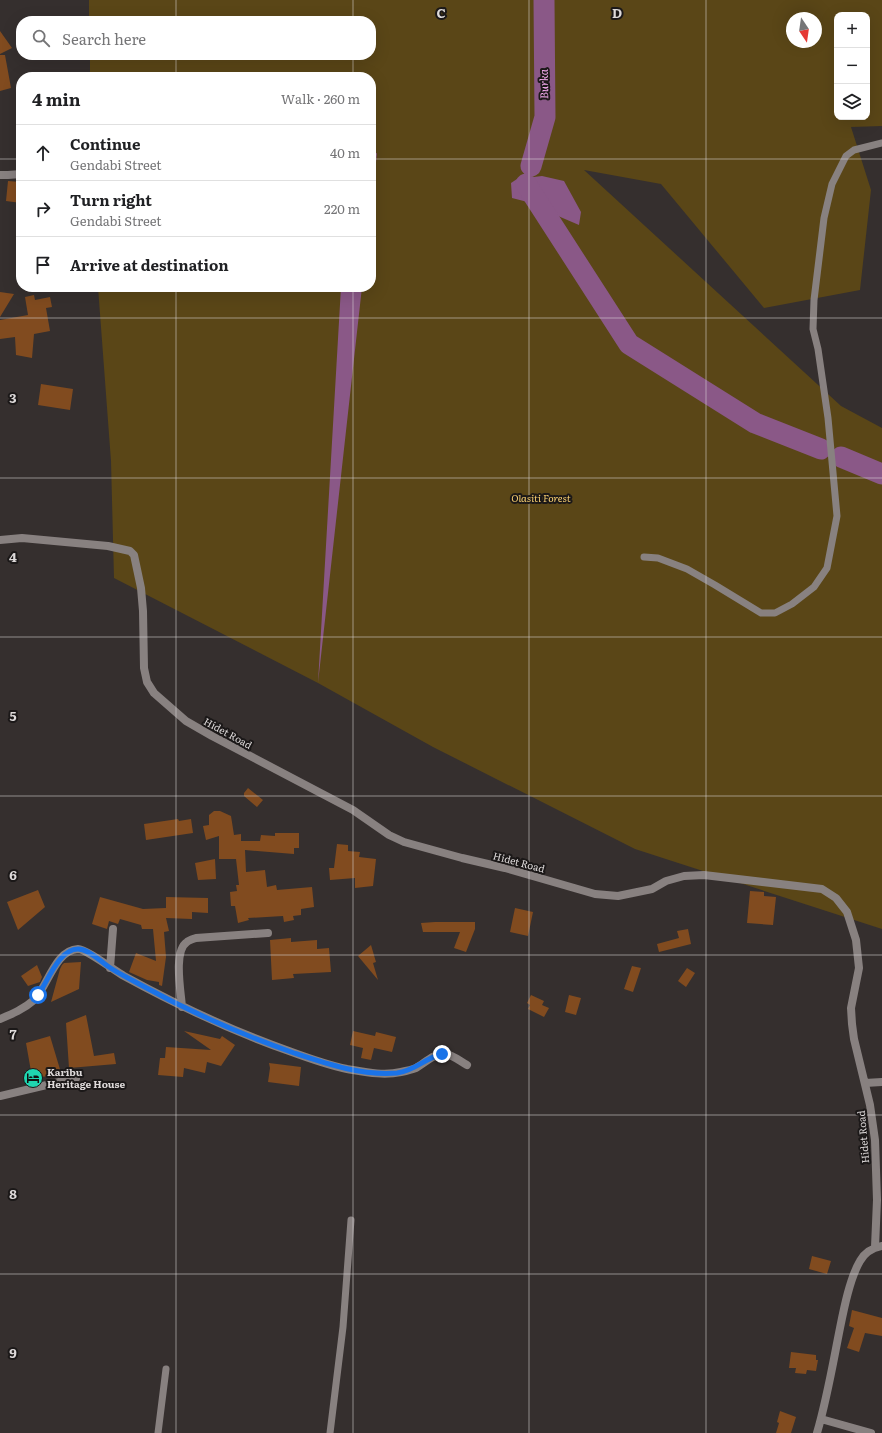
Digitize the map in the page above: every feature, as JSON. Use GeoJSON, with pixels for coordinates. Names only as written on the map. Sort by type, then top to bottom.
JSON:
{"type":"FeatureCollection","features":[{"type":"Feature","properties":{"kind":"street"},"geometry":{"type":"LineString","coordinates":[[0,175],[16,175]]}},
{"type":"Feature","properties":{"kind":"street","name":"Hidet Road"},"geometry":{"type":"LineString","coordinates":[[0,540],[22,538],[108,546],[130,551],[134,555],[141,588],[144,668],[147,682],[154,693],[186,721],[353,810],[389,835],[404,842],[505,868],[595,894],[618,896],[652,889],[666,881],[684,876],[704,875],[822,889],[836,898],[846,912],[856,940],[858,968],[851,1008],[852,1024],[870,1105],[875,1140],[879,1246]]}},
{"type":"Feature","properties":{"kind":"street"},"geometry":{"type":"LineString","coordinates":[[110,968],[113,930]]}},
{"type":"Feature","properties":{"kind":"street"},"geometry":{"type":"LineString","coordinates":[[182,1007],[178,960],[186,942],[196,938],[268,933]]}},
{"type":"Feature","properties":{"kind":"street"},"geometry":{"type":"LineString","coordinates":[[0,1019],[19,1011],[34,1000],[59,960],[66,953],[74,950],[82,950],[110,968],[182,1007],[273,1046],[341,1068],[370,1073],[399,1072],[415,1068],[428,1060],[444,1054],[451,1056],[467,1065]]}},
{"type":"Feature","properties":{"kind":"street"},"geometry":{"type":"LineString","coordinates":[[0,1096],[76,1078]]}},
{"type":"Feature","properties":{"kind":"street"},"geometry":{"type":"LineString","coordinates":[[865,1083],[882,1082]]}},
{"type":"Feature","properties":{"kind":"street"},"geometry":{"type":"LineString","coordinates":[[817,1433],[845,1305],[856,1271],[860,1261],[867,1252],[879,1246]]}},
{"type":"Feature","properties":{"kind":"street"},"geometry":{"type":"LineString","coordinates":[[821,1419],[870,1433]]}},
{"type":"Feature","properties":{"kind":"lane"},"geometry":{"type":"LineString","coordinates":[[644,557],[658,558],[687,570],[762,613],[775,613],[792,604],[814,587],[827,568],[837,516],[827,411],[818,349],[812,329],[814,293],[824,218],[832,184],[846,156],[854,150],[882,143]]}},
{"type":"Feature","properties":{"kind":"lane"},"geometry":{"type":"LineString","coordinates":[[330,1433],[343,1327],[352,1220]]}},
{"type":"Feature","properties":{"kind":"lane"},"geometry":{"type":"LineString","coordinates":[[158,1433],[166,1369]]}},
{"type":"Feature","properties":{"kind":"green space","name":"Olasiti Forest"},"geometry":{"type":"Polygon","coordinates":[[[89,0],[882,0],[882,126],[851,127],[871,190],[860,290],[764,308],[661,184],[584,170],[841,406],[882,428],[882,929],[635,849],[433,747],[318,683],[114,578],[111,461],[98,292],[376,292],[376,72],[90,72],[90,60],[376,60],[376,16],[89,16],[89,0]]]}},
{"type":"Feature","properties":{"kind":"shaded area"},"geometry":{"type":"Polygon","coordinates":[[[542,176],[564,181],[581,212],[579,225],[551,213],[543,206],[512,198],[511,183],[517,179],[542,176]]]}},
{"type":"Feature","properties":{"kind":"shaded area"},"geometry":{"type":"Polygon","coordinates":[[[341,292],[361,292],[318,683],[341,292]]]}},
{"type":"Feature","properties":{"kind":"building"},"geometry":{"type":"Polygon","coordinates":[[[0,31],[12,48],[0,54],[0,31]]]}},
{"type":"Feature","properties":{"kind":"building"},"geometry":{"type":"Polygon","coordinates":[[[0,55],[5,55],[11,88],[0,91],[0,55]]]}},
{"type":"Feature","properties":{"kind":"building"},"geometry":{"type":"Polygon","coordinates":[[[8,181],[16,182],[16,202],[6,201],[8,181]]]}},
{"type":"Feature","properties":{"kind":"building"},"geometry":{"type":"Polygon","coordinates":[[[0,292],[14,294],[0,317],[0,292]]]}},
{"type":"Feature","properties":{"kind":"building"},"geometry":{"type":"Polygon","coordinates":[[[34,295],[35,300],[50,297],[52,307],[46,308],[50,331],[34,334],[32,358],[16,355],[15,337],[0,339],[0,320],[28,315],[25,297],[34,295]]]}},
{"type":"Feature","properties":{"kind":"building"},"geometry":{"type":"Polygon","coordinates":[[[41,384],[73,389],[70,410],[38,405],[41,384]]]}},
{"type":"Feature","properties":{"kind":"building"},"geometry":{"type":"Polygon","coordinates":[[[248,788],[263,800],[257,807],[244,796],[244,793],[248,788]]]}},
{"type":"Feature","properties":{"kind":"building"},"geometry":{"type":"Polygon","coordinates":[[[214,811],[220,811],[231,816],[234,835],[241,834],[241,841],[260,841],[261,835],[275,836],[275,833],[299,833],[299,848],[294,848],[294,854],[245,850],[246,872],[265,870],[267,887],[276,885],[277,890],[312,887],[314,907],[301,909],[301,915],[293,916],[294,920],[284,922],[283,916],[248,918],[249,920],[238,923],[235,906],[231,906],[230,892],[237,891],[236,885],[239,885],[236,859],[219,859],[219,836],[206,840],[203,826],[209,825],[209,815],[214,811]]]}},
{"type":"Feature","properties":{"kind":"building"},"geometry":{"type":"Polygon","coordinates":[[[178,819],[179,821],[191,819],[193,833],[146,840],[144,824],[178,819]]]}},
{"type":"Feature","properties":{"kind":"building"},"geometry":{"type":"Polygon","coordinates":[[[337,844],[348,845],[348,851],[360,852],[359,857],[376,859],[373,886],[355,888],[355,878],[330,880],[329,868],[334,868],[337,844]]]}},
{"type":"Feature","properties":{"kind":"building"},"geometry":{"type":"Polygon","coordinates":[[[215,859],[216,879],[198,880],[195,863],[215,859]]]}},
{"type":"Feature","properties":{"kind":"building"},"geometry":{"type":"Polygon","coordinates":[[[38,890],[45,907],[18,930],[7,902],[38,890]]]}},
{"type":"Feature","properties":{"kind":"building"},"geometry":{"type":"Polygon","coordinates":[[[750,891],[764,892],[764,896],[776,897],[773,925],[747,923],[750,891]]]}},
{"type":"Feature","properties":{"kind":"building"},"geometry":{"type":"Polygon","coordinates":[[[100,897],[143,909],[166,908],[166,897],[208,898],[208,913],[192,912],[192,919],[166,918],[169,931],[164,932],[166,957],[162,986],[159,985],[159,982],[147,980],[129,972],[136,953],[156,961],[153,929],[142,929],[141,925],[120,919],[118,924],[109,921],[107,929],[92,924],[100,897]]]}},
{"type":"Feature","properties":{"kind":"building"},"geometry":{"type":"Polygon","coordinates":[[[515,908],[533,912],[528,936],[510,932],[515,908]]]}},
{"type":"Feature","properties":{"kind":"building"},"geometry":{"type":"Polygon","coordinates":[[[475,922],[475,929],[466,952],[454,948],[460,932],[423,932],[421,923],[475,922]]]}},
{"type":"Feature","properties":{"kind":"building"},"geometry":{"type":"Polygon","coordinates":[[[688,929],[691,944],[659,952],[657,944],[679,938],[677,931],[688,929]]]}},
{"type":"Feature","properties":{"kind":"building"},"geometry":{"type":"Polygon","coordinates":[[[291,938],[291,942],[317,940],[317,949],[329,948],[331,972],[293,974],[294,978],[272,980],[270,940],[291,938]]]}},
{"type":"Feature","properties":{"kind":"building"},"geometry":{"type":"Polygon","coordinates":[[[371,945],[376,962],[373,963],[378,980],[358,956],[371,945]]]}},
{"type":"Feature","properties":{"kind":"building"},"geometry":{"type":"Polygon","coordinates":[[[81,962],[79,989],[51,1002],[62,965],[64,963],[81,962]]]}},
{"type":"Feature","properties":{"kind":"building"},"geometry":{"type":"Polygon","coordinates":[[[37,965],[42,977],[40,982],[28,986],[21,976],[37,965]]]}},
{"type":"Feature","properties":{"kind":"building"},"geometry":{"type":"Polygon","coordinates":[[[632,966],[641,968],[633,992],[624,989],[632,966]]]}},
{"type":"Feature","properties":{"kind":"building"},"geometry":{"type":"Polygon","coordinates":[[[687,968],[695,973],[686,987],[678,981],[687,968]]]}},
{"type":"Feature","properties":{"kind":"building"},"geometry":{"type":"Polygon","coordinates":[[[531,995],[544,1001],[542,1005],[549,1008],[544,1017],[528,1009],[530,1005],[527,1003],[531,995]]]}},
{"type":"Feature","properties":{"kind":"building"},"geometry":{"type":"Polygon","coordinates":[[[569,995],[581,998],[576,1015],[565,1012],[569,995]]]}},
{"type":"Feature","properties":{"kind":"building"},"geometry":{"type":"Polygon","coordinates":[[[86,1015],[94,1056],[114,1053],[116,1064],[69,1068],[66,1023],[86,1015]]]}},
{"type":"Feature","properties":{"kind":"building"},"geometry":{"type":"Polygon","coordinates":[[[184,1031],[220,1039],[222,1036],[235,1045],[221,1066],[207,1062],[205,1073],[184,1068],[183,1077],[158,1075],[160,1058],[165,1058],[166,1047],[211,1050],[184,1031]]]}},
{"type":"Feature","properties":{"kind":"building"},"geometry":{"type":"Polygon","coordinates":[[[353,1031],[375,1036],[376,1032],[396,1037],[392,1052],[374,1048],[371,1060],[361,1058],[363,1048],[350,1045],[353,1031]]]}},
{"type":"Feature","properties":{"kind":"building"},"geometry":{"type":"Polygon","coordinates":[[[50,1036],[62,1076],[32,1077],[26,1043],[50,1036]]]}},
{"type":"Feature","properties":{"kind":"building"},"geometry":{"type":"Polygon","coordinates":[[[269,1063],[301,1067],[299,1086],[268,1082],[270,1068],[269,1063]]]}},
{"type":"Feature","properties":{"kind":"building"},"geometry":{"type":"Polygon","coordinates":[[[812,1256],[831,1261],[827,1274],[809,1269],[812,1256]]]}},
{"type":"Feature","properties":{"kind":"building"},"geometry":{"type":"Polygon","coordinates":[[[852,1310],[882,1318],[882,1336],[865,1333],[859,1352],[847,1348],[854,1328],[849,1326],[852,1310]]]}},
{"type":"Feature","properties":{"kind":"building"},"geometry":{"type":"Polygon","coordinates":[[[791,1352],[816,1355],[816,1360],[818,1360],[816,1371],[807,1370],[806,1374],[795,1373],[796,1368],[789,1368],[791,1352]]]}},
{"type":"Feature","properties":{"kind":"building"},"geometry":{"type":"Polygon","coordinates":[[[780,1411],[796,1417],[791,1433],[776,1433],[780,1411]]]}},
{"type":"Feature","properties":{"kind":"waterway","name":"Burka"},"geometry":{"type":"LineString","coordinates":[[531,166],[545,117],[544,0]]}},
{"type":"Feature","properties":{"kind":"waterway"},"geometry":{"type":"LineString","coordinates":[[526,184],[629,344],[755,423],[821,449]]}},
{"type":"Feature","properties":{"kind":"waterway","name":"Burka"},"geometry":{"type":"LineString","coordinates":[[841,457],[882,474]]}},
{"type":"Feature","properties":{"kind":"place","name":"Karibu Heritage House"},"geometry":{"type":"Point","coordinates":[33,1078]}},
{"type":"Feature","properties":{"kind":"route"},"geometry":{"type":"LineString","coordinates":[[38,995],[59,960],[66,953],[79,949],[87,951],[110,968],[182,1007],[273,1046],[341,1068],[370,1073],[399,1072],[415,1068],[442,1054]]}}]}
